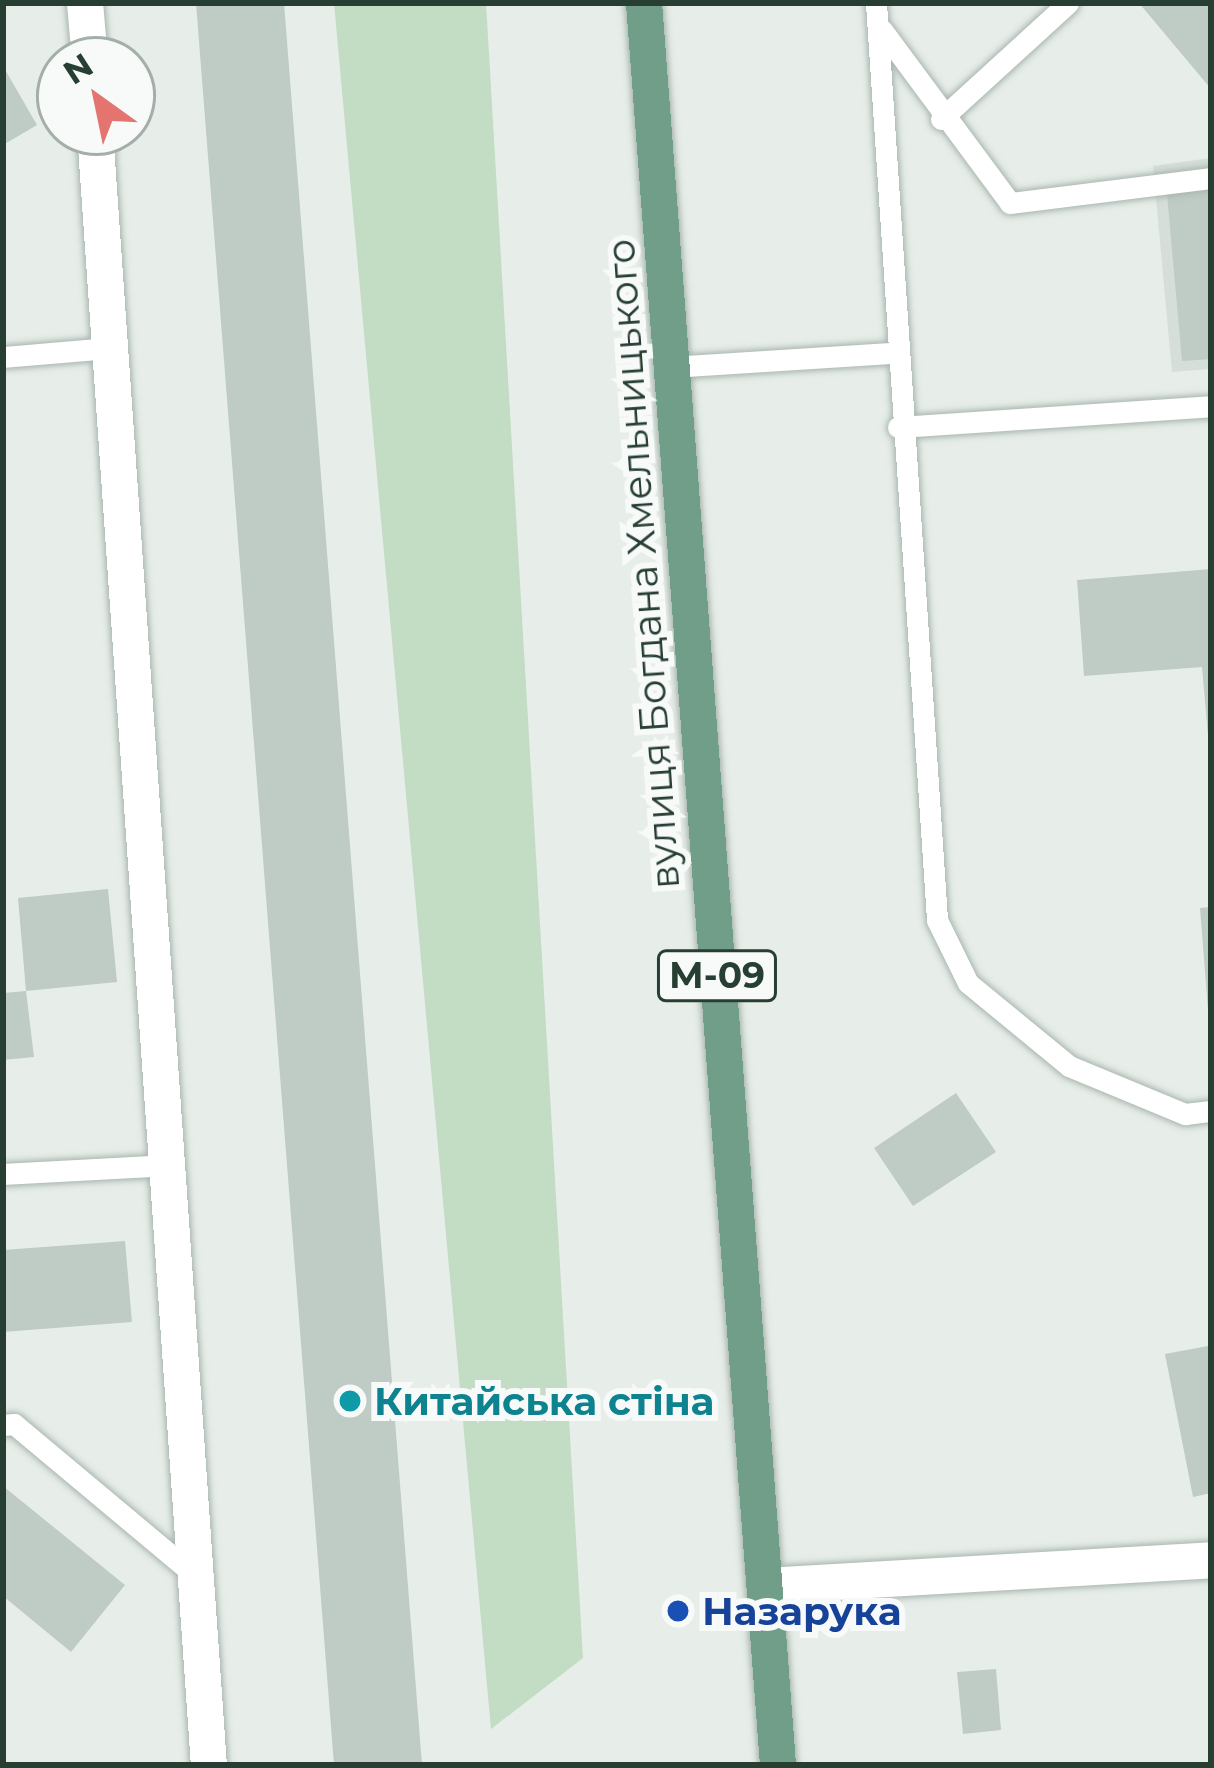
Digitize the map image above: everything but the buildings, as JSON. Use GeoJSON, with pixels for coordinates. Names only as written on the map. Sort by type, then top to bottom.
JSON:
{"type":"FeatureCollection","features":[{"type":"Feature","properties":{"kind":"main road","name":"вулиця Богдана Хмельницького"},"geometry":{"type":"LineString","coordinates":[[644,3],[778,1765]]}},
{"type":"Feature","properties":{"kind":"street"},"geometry":{"type":"LineString","coordinates":[[85,3],[87,36]]}},
{"type":"Feature","properties":{"kind":"street"},"geometry":{"type":"LineString","coordinates":[[97,156],[209,1765]]}},
{"type":"Feature","properties":{"kind":"street"},"geometry":{"type":"LineString","coordinates":[[766,1586],[1211,1560]]}},
{"type":"Feature","properties":{"kind":"lane"},"geometry":{"type":"LineString","coordinates":[[876,3],[882,30],[892,353],[937,920],[968,982],[1069,1066],[1185,1114],[1211,1111]]}},
{"type":"Feature","properties":{"kind":"lane"},"geometry":{"type":"LineString","coordinates":[[941,119],[1068,3]]}},
{"type":"Feature","properties":{"kind":"lane"},"geometry":{"type":"LineString","coordinates":[[882,30],[941,119],[1010,203],[1211,178]]}},
{"type":"Feature","properties":{"kind":"lane"},"geometry":{"type":"LineString","coordinates":[[3,357],[111,348]]}},
{"type":"Feature","properties":{"kind":"lane"},"geometry":{"type":"LineString","coordinates":[[669,367],[892,353]]}},
{"type":"Feature","properties":{"kind":"lane"},"geometry":{"type":"LineString","coordinates":[[898,428],[1211,406]]}},
{"type":"Feature","properties":{"kind":"lane"},"geometry":{"type":"LineString","coordinates":[[3,1174],[169,1165]]}},
{"type":"Feature","properties":{"kind":"lane"},"geometry":{"type":"LineString","coordinates":[[3,1425],[14,1424],[198,1578]]}},
{"type":"Feature","properties":{"kind":"shaded area"},"geometry":{"type":"Polygon","coordinates":[[[1211,158],[1211,369],[1172,372],[1153,166],[1211,158]]]}},
{"type":"Feature","properties":{"kind":"green space"},"geometry":{"type":"Polygon","coordinates":[[[334,3],[486,3],[583,1658],[491,1729],[334,3]]]}},
{"type":"Feature","properties":{"kind":"place","name":"Китайська стіна"},"geometry":{"type":"Point","coordinates":[350,1401]}},
{"type":"Feature","properties":{"kind":"place","name":"Назарука"},"geometry":{"type":"Point","coordinates":[678,1611]}}]}
